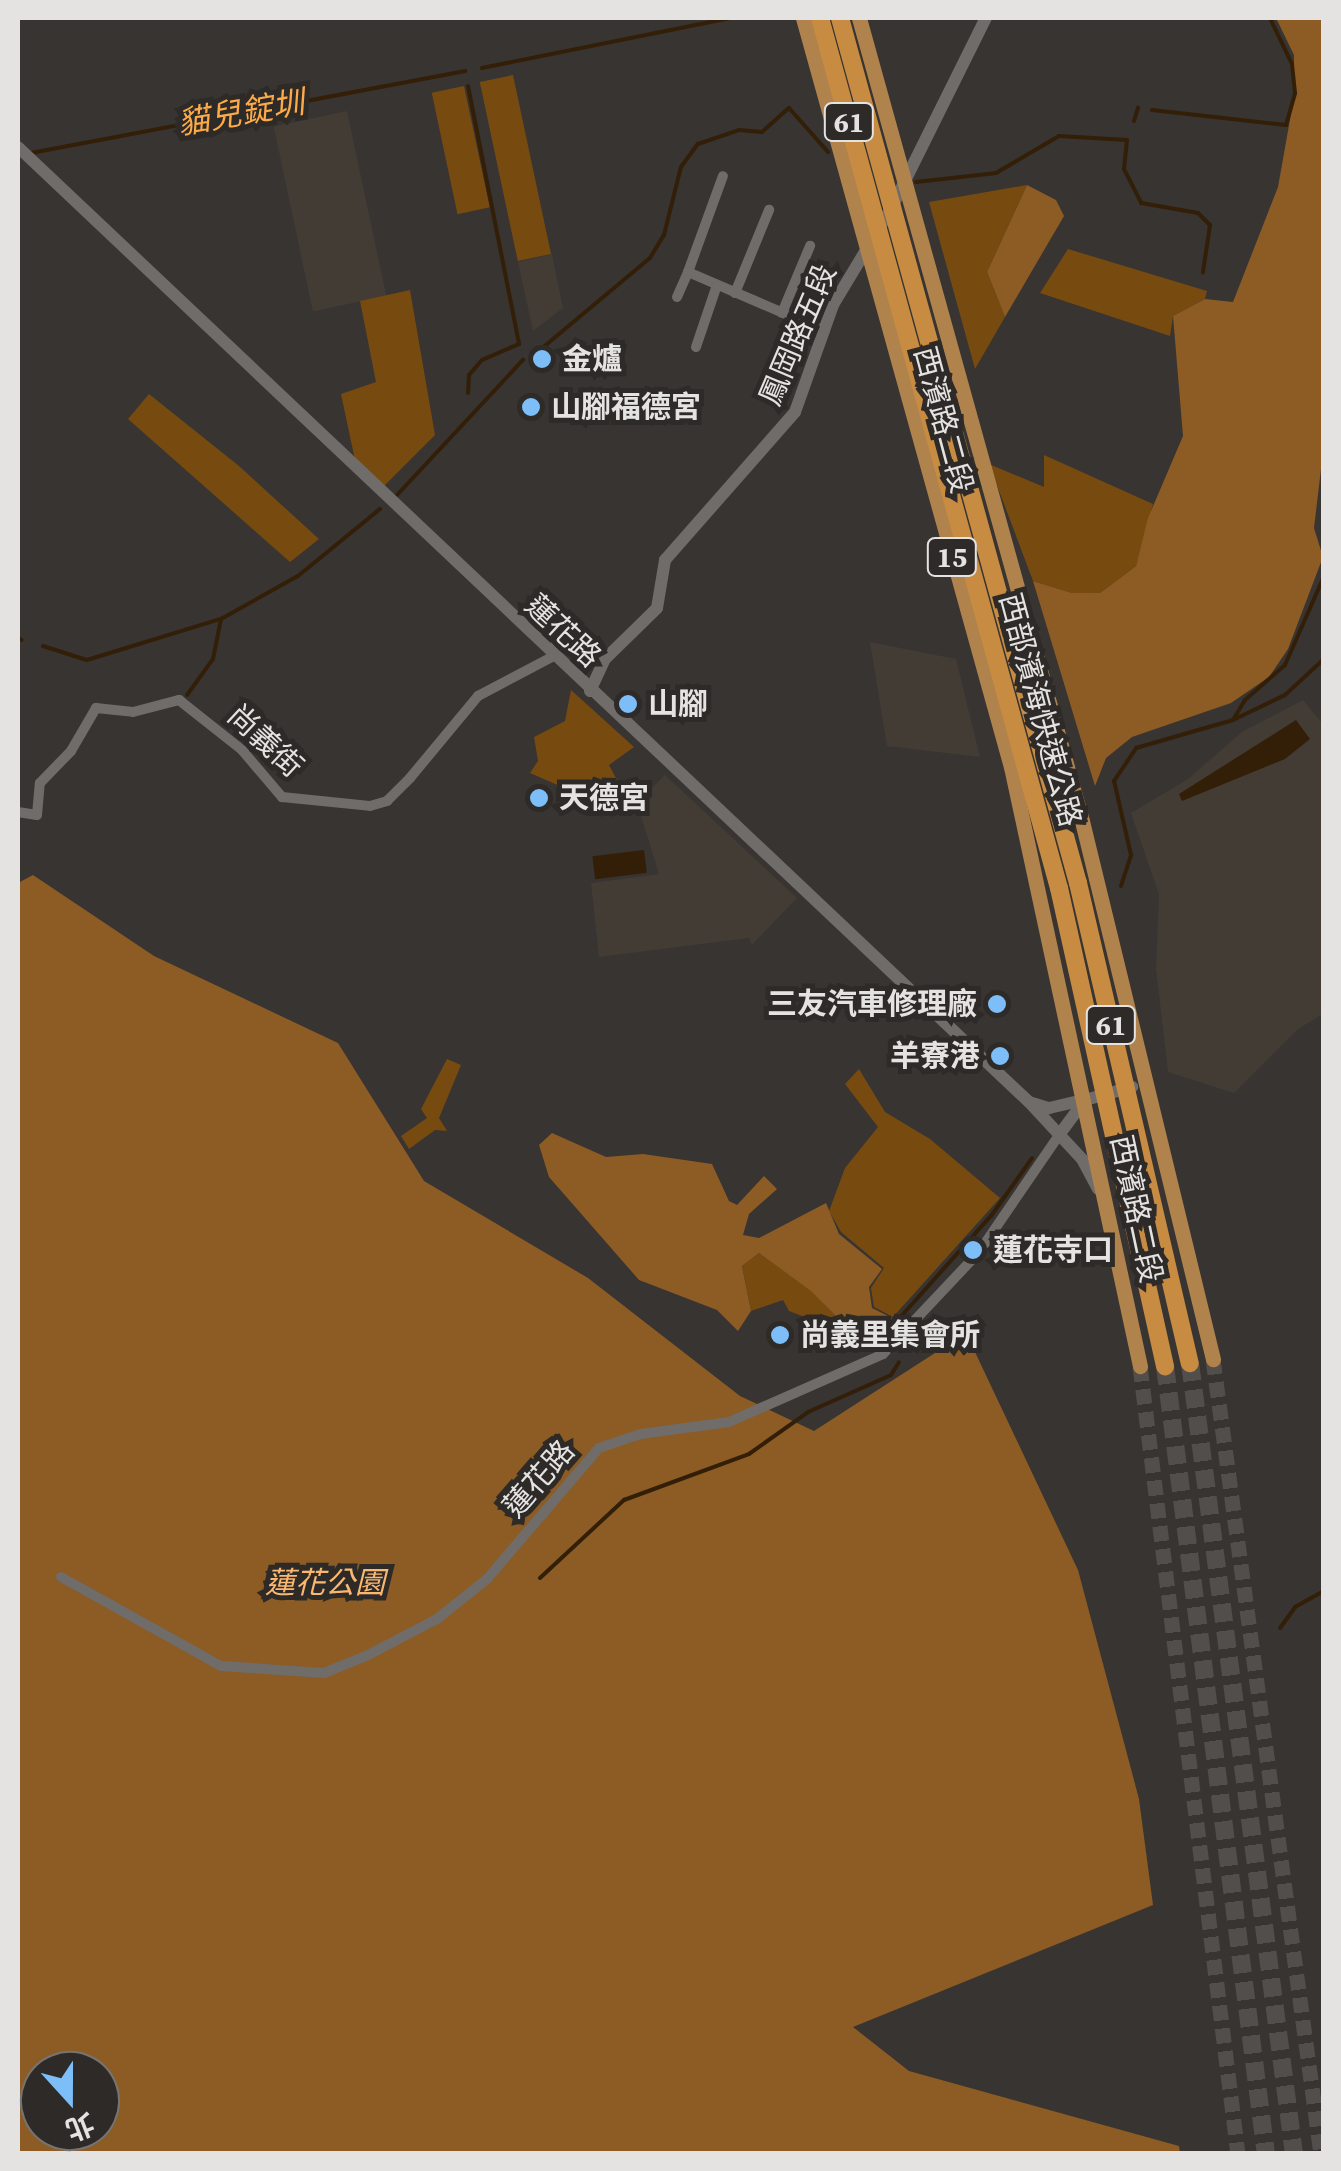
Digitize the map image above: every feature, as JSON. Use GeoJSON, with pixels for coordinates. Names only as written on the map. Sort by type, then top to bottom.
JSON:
{"type":"FeatureCollection","features":[{"type":"Feature","properties":{"kind":"highway","name":"西部濱海快速公路"},"geometry":{"type":"LineString","coordinates":[[820,18],[1068,885],[1122,1172],[1165,1366]]}},
{"type":"Feature","properties":{"kind":"highway","name":"西部濱海快速公路"},"geometry":{"type":"LineString","coordinates":[[840,18],[1144,1168],[1190,1363]]}},
{"type":"Feature","properties":{"kind":"main road","name":"西濱路二段"},"geometry":{"type":"LineString","coordinates":[[804,18],[1011,767],[1140,1366]]}},
{"type":"Feature","properties":{"kind":"main road","name":"西濱路二段"},"geometry":{"type":"LineString","coordinates":[[860,18],[1082,821],[1213,1359]]}},
{"type":"Feature","properties":{"kind":"street","name":"鳳岡路五段"},"geometry":{"type":"LineString","coordinates":[[590,691],[605,659],[657,608],[665,560],[785,429],[825,331],[986,18]]}},
{"type":"Feature","properties":{"kind":"street","name":"蓮花路"},"geometry":{"type":"LineString","coordinates":[[18,148],[1029,1102],[1059,1135]]}},
{"type":"Feature","properties":{"kind":"street"},"geometry":{"type":"LineString","coordinates":[[677,297],[724,176]]}},
{"type":"Feature","properties":{"kind":"street"},"geometry":{"type":"LineString","coordinates":[[735,293],[769,210]]}},
{"type":"Feature","properties":{"kind":"street"},"geometry":{"type":"LineString","coordinates":[[782,313],[810,246]]}},
{"type":"Feature","properties":{"kind":"street"},"geometry":{"type":"LineString","coordinates":[[688,272],[825,331]]}},
{"type":"Feature","properties":{"kind":"street"},"geometry":{"type":"LineString","coordinates":[[696,347],[718,285]]}},
{"type":"Feature","properties":{"kind":"street","name":"尚義街"},"geometry":{"type":"LineString","coordinates":[[18,812],[37,815],[40,783],[71,751],[96,708],[133,712],[179,700],[242,750],[282,797],[370,806],[387,801],[410,778],[478,696],[554,656]]}},
{"type":"Feature","properties":{"kind":"street"},"geometry":{"type":"LineString","coordinates":[[1029,1102],[1048,1108],[1147,1083]]}},
{"type":"Feature","properties":{"kind":"street","name":"蓮花路"},"geometry":{"type":"LineString","coordinates":[[61,1577],[221,1666],[324,1673],[368,1654],[437,1619],[487,1579],[599,1448],[641,1434],[728,1422],[883,1354],[979,1252],[1085,1100]]}},
{"type":"Feature","properties":{"kind":"street"},"geometry":{"type":"LineString","coordinates":[[1059,1135],[1082,1159],[1108,1208]]}},
{"type":"Feature","properties":{"kind":"shaded area"},"geometry":{"type":"Polygon","coordinates":[[[513,75],[551,254],[518,261],[480,82],[513,75]]]}},
{"type":"Feature","properties":{"kind":"shaded area"},"geometry":{"type":"Polygon","coordinates":[[[464,86],[490,207],[458,214],[432,93],[464,86]]]}},
{"type":"Feature","properties":{"kind":"shaded area"},"geometry":{"type":"Polygon","coordinates":[[[347,111],[386,296],[313,311],[274,127],[347,111]]]}},
{"type":"Feature","properties":{"kind":"shaded area"},"geometry":{"type":"Polygon","coordinates":[[[1027,185],[987,272],[1005,317],[975,369],[929,202],[1027,185]]]}},
{"type":"Feature","properties":{"kind":"shaded area"},"geometry":{"type":"Polygon","coordinates":[[[1068,249],[1207,291],[1205,299],[1173,316],[1170,336],[1040,293],[1068,249]]]}},
{"type":"Feature","properties":{"kind":"shaded area"},"geometry":{"type":"Polygon","coordinates":[[[552,254],[563,308],[533,331],[518,262],[552,254]]]}},
{"type":"Feature","properties":{"kind":"shaded area"},"geometry":{"type":"Polygon","coordinates":[[[410,290],[435,435],[383,487],[355,460],[341,394],[376,382],[360,301],[410,290]]]}},
{"type":"Feature","properties":{"kind":"shaded area"},"geometry":{"type":"Polygon","coordinates":[[[149,394],[239,466],[319,539],[290,562],[128,419],[149,394]]]}},
{"type":"Feature","properties":{"kind":"shaded area"},"geometry":{"type":"Polygon","coordinates":[[[1044,455],[1153,504],[1136,566],[1100,593],[1072,593],[1033,581],[989,464],[1044,487],[1044,455]]]}},
{"type":"Feature","properties":{"kind":"shaded area"},"geometry":{"type":"Polygon","coordinates":[[[870,642],[956,659],[980,757],[887,746],[870,642]]]}},
{"type":"Feature","properties":{"kind":"shaded area"},"geometry":{"type":"Polygon","coordinates":[[[571,690],[634,747],[609,765],[627,799],[558,803],[562,787],[530,773],[538,761],[534,737],[565,721],[571,690]]]}},
{"type":"Feature","properties":{"kind":"shaded area"},"geometry":{"type":"Polygon","coordinates":[[[1303,700],[1323,724],[1323,1014],[1298,1029],[1234,1093],[1168,1072],[1156,969],[1159,894],[1131,813],[1188,779],[1242,732],[1303,700]]]}},
{"type":"Feature","properties":{"kind":"shaded area"},"geometry":{"type":"Polygon","coordinates":[[[1296,720],[1310,739],[1285,759],[1182,801],[1179,794],[1296,720]]]}},
{"type":"Feature","properties":{"kind":"shaded area"},"geometry":{"type":"Polygon","coordinates":[[[665,775],[797,898],[752,945],[749,938],[599,957],[591,883],[659,874],[637,803],[665,775]]]}},
{"type":"Feature","properties":{"kind":"shaded area"},"geometry":{"type":"Polygon","coordinates":[[[644,850],[647,873],[595,879],[592,856],[644,850]]]}},
{"type":"Feature","properties":{"kind":"shaded area"},"geometry":{"type":"Polygon","coordinates":[[[447,1059],[461,1065],[439,1118],[447,1131],[435,1130],[409,1149],[401,1136],[427,1118],[421,1109],[447,1059]]]}},
{"type":"Feature","properties":{"kind":"shaded area"},"geometry":{"type":"Polygon","coordinates":[[[859,1069],[885,1112],[930,1139],[1000,1198],[893,1317],[874,1307],[871,1288],[884,1268],[841,1232],[829,1211],[845,1168],[878,1127],[845,1084],[859,1069]]]}},
{"type":"Feature","properties":{"kind":"shaded area"},"geometry":{"type":"Polygon","coordinates":[[[759,1253],[812,1291],[838,1318],[841,1331],[789,1311],[783,1300],[751,1311],[742,1266],[759,1253]]]}},
{"type":"Feature","properties":{"kind":"green space"},"geometry":{"type":"Polygon","coordinates":[[[1276,18],[1323,18],[1324,444],[1314,528],[1323,557],[1288,649],[1269,677],[1231,703],[1132,737],[1106,758],[1095,786],[1033,581],[1072,593],[1100,593],[1136,566],[1148,518],[1183,436],[1173,316],[1205,299],[1233,302],[1278,187],[1294,97],[1294,55],[1276,18]]]}},
{"type":"Feature","properties":{"kind":"green space"},"geometry":{"type":"Polygon","coordinates":[[[1027,185],[1056,200],[1064,216],[1005,317],[987,272],[1027,185]]]}},
{"type":"Feature","properties":{"kind":"green space","name":"蓮花公園"},"geometry":{"type":"Polygon","coordinates":[[[33,875],[154,956],[338,1043],[424,1181],[588,1278],[740,1396],[814,1431],[966,1333],[1078,1570],[1139,1799],[1153,1905],[853,2027],[909,2071],[1179,2146],[1180,2153],[18,2154],[18,883],[33,875]]]}},
{"type":"Feature","properties":{"kind":"green space"},"geometry":{"type":"Polygon","coordinates":[[[552,1133],[606,1157],[643,1154],[712,1164],[729,1201],[737,1205],[764,1176],[777,1189],[749,1214],[743,1235],[759,1238],[826,1203],[839,1234],[882,1269],[869,1287],[872,1308],[892,1318],[879,1340],[858,1347],[843,1337],[838,1318],[811,1291],[759,1253],[742,1266],[751,1311],[738,1331],[717,1310],[639,1280],[549,1177],[539,1145],[552,1133]]]}},
{"type":"Feature","properties":{"kind":"waterway","name":"貓兒錠圳"},"geometry":{"type":"LineString","coordinates":[[482,68],[729,18]]}},
{"type":"Feature","properties":{"kind":"waterway"},"geometry":{"type":"LineString","coordinates":[[1152,110],[1286,125],[1295,93],[1292,64],[1270,18]]}},
{"type":"Feature","properties":{"kind":"waterway","name":"貓兒錠圳"},"geometry":{"type":"LineString","coordinates":[[31,153],[465,71]]}},
{"type":"Feature","properties":{"kind":"waterway"},"geometry":{"type":"LineString","coordinates":[[468,86],[519,344],[482,360],[469,375],[468,393]]}},
{"type":"Feature","properties":{"kind":"waterway"},"geometry":{"type":"LineString","coordinates":[[541,349],[650,258],[664,235],[681,167],[698,144],[739,130],[762,132],[789,108],[828,152]]}},
{"type":"Feature","properties":{"kind":"waterway"},"geometry":{"type":"LineString","coordinates":[[1134,121],[1138,108]]}},
{"type":"Feature","properties":{"kind":"waterway"},"geometry":{"type":"LineString","coordinates":[[916,182],[996,173],[1059,136],[1127,140],[1124,169],[1141,203],[1198,213],[1210,225],[1203,272]]}},
{"type":"Feature","properties":{"kind":"waterway"},"geometry":{"type":"LineString","coordinates":[[397,495],[523,360]]}},
{"type":"Feature","properties":{"kind":"waterway"},"geometry":{"type":"LineString","coordinates":[[187,695],[213,659],[221,619],[298,576],[380,509]]}},
{"type":"Feature","properties":{"kind":"waterway"},"geometry":{"type":"LineString","coordinates":[[1233,720],[1245,700],[1285,665],[1324,576]]}},
{"type":"Feature","properties":{"kind":"waterway"},"geometry":{"type":"LineString","coordinates":[[43,646],[87,660],[220,619]]}},
{"type":"Feature","properties":{"kind":"waterway"},"geometry":{"type":"LineString","coordinates":[[18,638],[22,640]]}},
{"type":"Feature","properties":{"kind":"waterway"},"geometry":{"type":"LineString","coordinates":[[1121,886],[1131,855],[1114,781],[1136,748],[1233,720],[1285,695],[1324,659]]}},
{"type":"Feature","properties":{"kind":"waterway"},"geometry":{"type":"LineString","coordinates":[[888,1331],[991,1216],[1032,1158]]}},
{"type":"Feature","properties":{"kind":"waterway"},"geometry":{"type":"LineString","coordinates":[[540,1578],[624,1500],[749,1454],[808,1412],[891,1375],[899,1362]]}},
{"type":"Feature","properties":{"kind":"waterway"},"geometry":{"type":"LineString","coordinates":[[1280,1628],[1295,1607],[1324,1591]]}},
{"type":"Feature","properties":{"kind":"tunnel"},"geometry":{"type":"LineString","coordinates":[[1213,1359],[1321,2154]]}},
{"type":"Feature","properties":{"kind":"tunnel"},"geometry":{"type":"LineString","coordinates":[[1190,1363],[1294,2154]]}},
{"type":"Feature","properties":{"kind":"tunnel"},"geometry":{"type":"LineString","coordinates":[[1140,1366],[1238,2154]]}},
{"type":"Feature","properties":{"kind":"tunnel"},"geometry":{"type":"LineString","coordinates":[[1165,1366],[1266,2154]]}},
{"type":"Feature","properties":{"kind":"place","name":"金爐"},"geometry":{"type":"Point","coordinates":[542,359]}},
{"type":"Feature","properties":{"kind":"place","name":"山腳福德宮"},"geometry":{"type":"Point","coordinates":[531,407]}},
{"type":"Feature","properties":{"kind":"place","name":"山腳"},"geometry":{"type":"Point","coordinates":[628,704]}},
{"type":"Feature","properties":{"kind":"place","name":"天德宮"},"geometry":{"type":"Point","coordinates":[539,798]}},
{"type":"Feature","properties":{"kind":"place","name":"三友汽車修理廠"},"geometry":{"type":"Point","coordinates":[997,1004]}},
{"type":"Feature","properties":{"kind":"place","name":"羊寮港"},"geometry":{"type":"Point","coordinates":[1000,1056]}},
{"type":"Feature","properties":{"kind":"place","name":"蓮花寺口"},"geometry":{"type":"Point","coordinates":[973,1250]}},
{"type":"Feature","properties":{"kind":"place","name":"尚義里集會所"},"geometry":{"type":"Point","coordinates":[780,1335]}}]}
